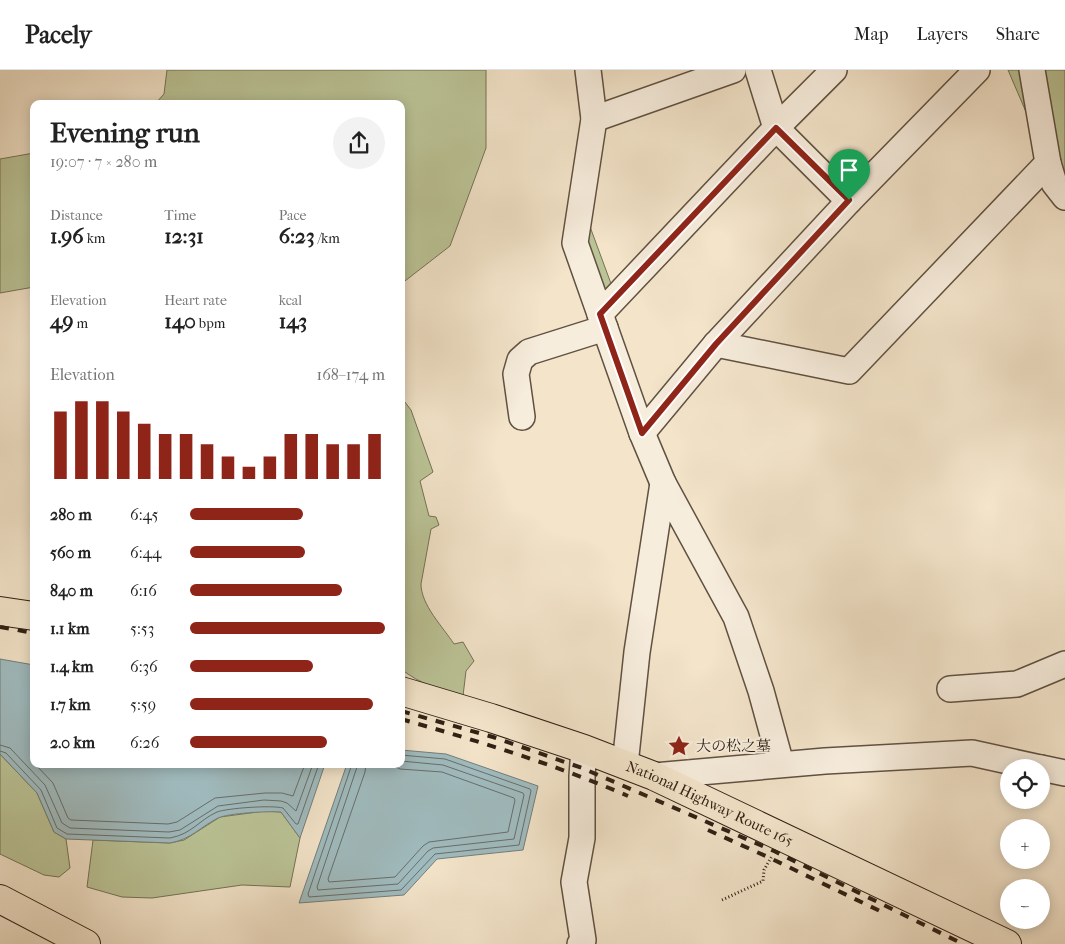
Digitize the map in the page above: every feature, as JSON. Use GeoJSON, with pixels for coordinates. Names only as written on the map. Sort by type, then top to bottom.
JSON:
{"type":"FeatureCollection","features":[{"type":"Feature","properties":{"kind":"highway"},"geometry":{"type":"LineString","coordinates":[[0,611],[30,615]]}},
{"type":"Feature","properties":{"kind":"highway","name":"National Highway Route 165"},"geometry":{"type":"LineString","coordinates":[[405,692],[584,749],[654,776],[1007,944]]}},
{"type":"Feature","properties":{"kind":"highway"},"geometry":{"type":"LineString","coordinates":[[0,899],[86,944]]}},
{"type":"Feature","properties":{"kind":"street"},"geometry":{"type":"LineString","coordinates":[[588,70],[594,119],[575,243],[642,433],[662,483],[736,617],[761,691],[781,764]]}},
{"type":"Feature","properties":{"kind":"street"},"geometry":{"type":"LineString","coordinates":[[594,119],[733,70]]}},
{"type":"Feature","properties":{"kind":"street"},"geometry":{"type":"LineString","coordinates":[[758,70],[776,128],[849,200]]}},
{"type":"Feature","properties":{"kind":"street"},"geometry":{"type":"LineString","coordinates":[[522,417],[516,374],[520,360],[528,352],[603,321],[776,128],[834,70]]}},
{"type":"Feature","properties":{"kind":"street"},"geometry":{"type":"LineString","coordinates":[[642,433],[716,344],[849,200],[977,70]]}},
{"type":"Feature","properties":{"kind":"street"},"geometry":{"type":"LineString","coordinates":[[1032,70],[1048,163],[1054,183],[1065,197]]}},
{"type":"Feature","properties":{"kind":"street"},"geometry":{"type":"LineString","coordinates":[[716,344],[849,371],[1048,163]]}},
{"type":"Feature","properties":{"kind":"street"},"geometry":{"type":"LineString","coordinates":[[625,764],[637,652],[662,483]]}},
{"type":"Feature","properties":{"kind":"street"},"geometry":{"type":"LineString","coordinates":[[950,689],[1018,684],[1065,664]]}},
{"type":"Feature","properties":{"kind":"street"},"geometry":{"type":"LineString","coordinates":[[580,944],[583,940],[574,882],[582,838],[584,749]]}},
{"type":"Feature","properties":{"kind":"street"},"geometry":{"type":"LineString","coordinates":[[654,776],[781,764],[972,753],[1000,759]]}},
{"type":"Feature","properties":{"kind":"street"},"geometry":{"type":"LineString","coordinates":[[1050,770],[1065,773]]}},
{"type":"Feature","properties":{"kind":"path"},"geometry":{"type":"LineString","coordinates":[[722,900],[763,881],[764,870],[780,837]]}},
{"type":"Feature","properties":{"kind":"green space"},"geometry":{"type":"Polygon","coordinates":[[[167,70],[486,70],[486,148],[450,246],[405,281],[405,100],[159,100],[164,94],[167,70]]]}},
{"type":"Feature","properties":{"kind":"green space"},"geometry":{"type":"Polygon","coordinates":[[[1008,70],[1065,70],[1065,187],[1057,184],[1008,70]]]}},
{"type":"Feature","properties":{"kind":"green space"},"geometry":{"type":"Polygon","coordinates":[[[30,154],[30,288],[0,293],[0,159],[30,154]]]}},
{"type":"Feature","properties":{"kind":"green space"},"geometry":{"type":"Polygon","coordinates":[[[589,224],[613,289],[600,296],[583,226],[589,224]]]}},
{"type":"Feature","properties":{"kind":"green space"},"geometry":{"type":"Polygon","coordinates":[[[405,402],[411,410],[433,472],[420,481],[429,516],[436,517],[439,525],[431,529],[421,584],[422,592],[433,616],[454,644],[463,642],[474,661],[466,671],[463,696],[415,679],[405,672],[405,402]]]}},
{"type":"Feature","properties":{"kind":"green space"},"geometry":{"type":"Polygon","coordinates":[[[0,754],[37,793],[54,832],[66,839],[70,868],[59,877],[44,875],[0,854],[0,754]]]}},
{"type":"Feature","properties":{"kind":"green space"},"geometry":{"type":"Polygon","coordinates":[[[265,811],[281,812],[300,838],[290,887],[242,885],[152,898],[122,897],[87,887],[93,840],[170,843],[184,840],[220,817],[265,811]]]}},
{"type":"Feature","properties":{"kind":"water"},"geometry":{"type":"Polygon","coordinates":[[[0,659],[30,664],[30,768],[324,768],[300,838],[281,812],[275,812],[223,816],[184,839],[170,843],[66,839],[54,832],[37,793],[0,754],[0,659]]]}},
{"type":"Feature","properties":{"kind":"water"},"geometry":{"type":"Polygon","coordinates":[[[405,750],[446,754],[538,786],[523,850],[437,859],[404,895],[299,903],[346,768],[405,768],[405,750]]]}},
{"type":"Feature","properties":{"kind":"railway"},"geometry":{"type":"LineString","coordinates":[[0,627],[30,632]]}},
{"type":"Feature","properties":{"kind":"railway"},"geometry":{"type":"LineString","coordinates":[[405,712],[493,737],[582,768],[774,851],[963,944]]}},
{"type":"Feature","properties":{"kind":"railway"},"geometry":{"type":"LineString","coordinates":[[405,720],[516,754],[628,796]]}},
{"type":"Feature","properties":{"kind":"railway"},"geometry":{"type":"LineString","coordinates":[[708,830],[884,913]]}},
{"type":"Feature","properties":{"kind":"place","name":"大の松之墓"},"geometry":{"type":"Point","coordinates":[679,746]}},
{"type":"Feature","properties":{"kind":"route"},"geometry":{"type":"LineString","coordinates":[[776,128],[849,200],[716,344],[642,433],[600,314],[776,128]]}}]}
